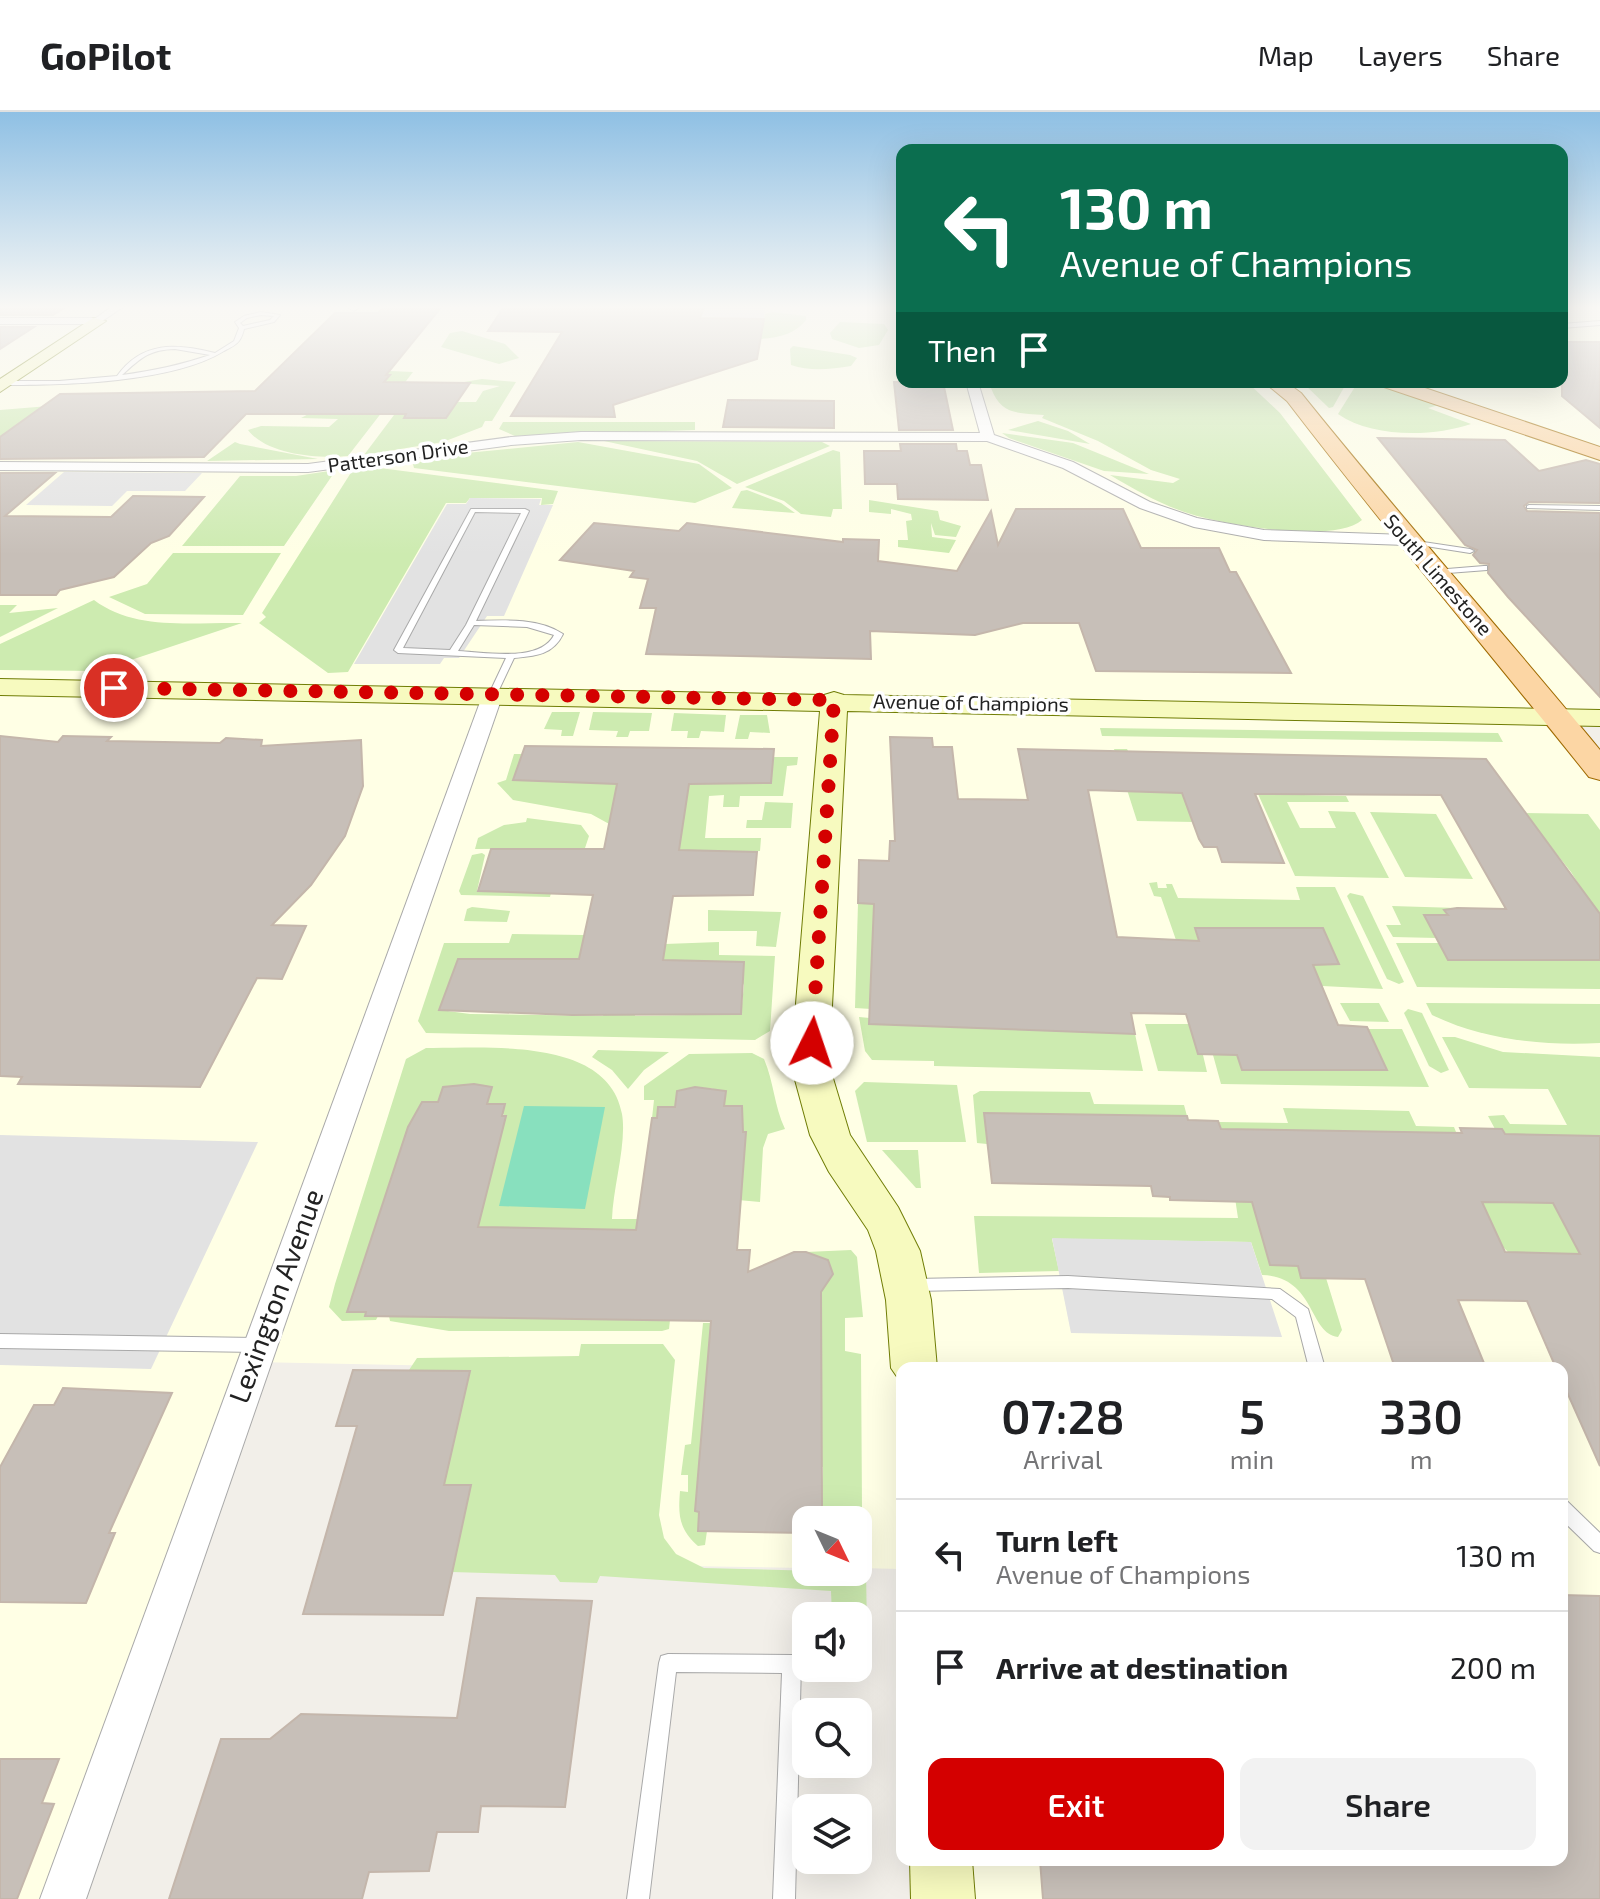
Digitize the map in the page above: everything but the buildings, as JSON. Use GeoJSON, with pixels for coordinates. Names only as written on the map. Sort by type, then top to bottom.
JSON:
{"type":"FeatureCollection","features":[{"type":"Feature","properties":{"kind":"main road","name":"South Limestone"},"geometry":{"type":"LineString","coordinates":[[1282,388],[1301,405],[1406,540],[1600,770]]}},
{"type":"Feature","properties":{"kind":"main road"},"geometry":{"type":"LineString","coordinates":[[1407,388],[1600,454]]}},
{"type":"Feature","properties":{"kind":"main road","name":"Avenue of Champions"},"geometry":{"type":"LineString","coordinates":[[0,687],[834,700],[1600,718]]}},
{"type":"Feature","properties":{"kind":"main road"},"geometry":{"type":"LineString","coordinates":[[834,700],[810,1065],[822,1117],[849,1171],[891,1233],[907,1285],[913,1362]]}},
{"type":"Feature","properties":{"kind":"main road"},"geometry":{"type":"LineString","coordinates":[[941,1866],[943,1899]]}},
{"type":"Feature","properties":{"kind":"street"},"geometry":{"type":"LineString","coordinates":[[974,388],[988,437]]}},
{"type":"Feature","properties":{"kind":"street","name":"Patterson Drive"},"geometry":{"type":"LineString","coordinates":[[0,466],[308,468],[511,441],[581,436],[988,437],[1068,465],[1145,505],[1194,522],[1264,535],[1406,540]]}},
{"type":"Feature","properties":{"kind":"street","name":"Lexington Avenue"},"geometry":{"type":"LineString","coordinates":[[63,1899],[493,694]]}},
{"type":"Feature","properties":{"kind":"lane"},"geometry":{"type":"LineString","coordinates":[[1529,507],[1600,508]]}},
{"type":"Feature","properties":{"kind":"lane"},"geometry":{"type":"LineString","coordinates":[[453,652],[471,623],[525,511],[473,510],[398,650],[511,656],[540,654],[557,642],[559,634],[516,623],[471,623]]}},
{"type":"Feature","properties":{"kind":"lane"},"geometry":{"type":"LineString","coordinates":[[1406,540],[1470,551]]}},
{"type":"Feature","properties":{"kind":"lane"},"geometry":{"type":"LineString","coordinates":[[1435,572],[1484,568]]}},
{"type":"Feature","properties":{"kind":"lane"},"geometry":{"type":"LineString","coordinates":[[493,694],[511,656]]}},
{"type":"Feature","properties":{"kind":"lane"},"geometry":{"type":"LineString","coordinates":[[907,1285],[1068,1282],[1275,1293],[1303,1313],[1315,1362]]}},
{"type":"Feature","properties":{"kind":"lane"},"geometry":{"type":"LineString","coordinates":[[0,1341],[259,1345]]}},
{"type":"Feature","properties":{"kind":"lane"},"geometry":{"type":"LineString","coordinates":[[1568,1514],[1600,1545]]}},
{"type":"Feature","properties":{"kind":"lane"},"geometry":{"type":"LineString","coordinates":[[638,1899],[668,1663],[792,1664],[784,1899]]}},
{"type":"Feature","properties":{"kind":"shaded area"},"geometry":{"type":"Polygon","coordinates":[[[0,388],[1600,388],[1600,710],[1543,709],[1600,779],[1600,1899],[940,1899],[939,1866],[1568,1866],[1568,1362],[896,1362],[896,1569],[872,1568],[872,1506],[792,1506],[792,1568],[496,1563],[546,1368],[253,1362],[63,1899],[0,1899],[0,388]]]}},
{"type":"Feature","properties":{"kind":"shaded area"},"geometry":{"type":"Polygon","coordinates":[[[64,472],[202,473],[185,491],[127,491],[112,506],[26,505],[64,472]]]}},
{"type":"Feature","properties":{"kind":"shaded area"},"geometry":{"type":"Polygon","coordinates":[[[470,498],[541,499],[539,505],[553,505],[504,616],[487,616],[459,658],[444,658],[440,664],[354,664],[447,504],[466,504],[470,498]]]}},
{"type":"Feature","properties":{"kind":"shaded area"},"geometry":{"type":"Polygon","coordinates":[[[0,1135],[258,1142],[151,1369],[0,1365],[0,1135]]]}},
{"type":"Feature","properties":{"kind":"shaded area"},"geometry":{"type":"Polygon","coordinates":[[[1052,1238],[1251,1242],[1282,1337],[1071,1333],[1052,1238]]]}},
{"type":"Feature","properties":{"kind":"green space"},"geometry":{"type":"Polygon","coordinates":[[[357,388],[400,388],[348,456],[294,454],[267,445],[248,430],[261,426],[329,427],[338,419],[301,418],[357,388]]]}},
{"type":"Feature","properties":{"kind":"green space"},"geometry":{"type":"Polygon","coordinates":[[[512,388],[492,421],[485,421],[482,427],[443,442],[364,455],[400,407],[411,407],[405,418],[446,418],[457,402],[476,402],[483,391],[512,388]]]}},
{"type":"Feature","properties":{"kind":"green space"},"geometry":{"type":"Polygon","coordinates":[[[991,388],[1254,388],[1280,413],[1362,520],[1348,527],[1306,532],[1255,527],[1194,515],[1140,492],[1110,475],[1173,483],[1180,479],[1151,470],[1098,441],[1042,418],[1044,415],[1018,413],[1005,408],[991,388]]]}},
{"type":"Feature","properties":{"kind":"green space"},"geometry":{"type":"Polygon","coordinates":[[[1309,388],[1343,388],[1333,407],[1329,408],[1309,388]]]}},
{"type":"Feature","properties":{"kind":"green space"},"geometry":{"type":"Polygon","coordinates":[[[1354,388],[1391,388],[1439,405],[1428,408],[1471,424],[1439,431],[1403,433],[1368,428],[1338,414],[1354,388]]]}},
{"type":"Feature","properties":{"kind":"green space"},"geometry":{"type":"Polygon","coordinates":[[[49,406],[0,438],[0,410],[49,406]]]}},
{"type":"Feature","properties":{"kind":"green space"},"geometry":{"type":"Polygon","coordinates":[[[1038,421],[1068,431],[1090,444],[1008,430],[1038,421]]]}},
{"type":"Feature","properties":{"kind":"green space"},"geometry":{"type":"Polygon","coordinates":[[[503,422],[695,422],[695,430],[515,436],[499,429],[503,422]]]}},
{"type":"Feature","properties":{"kind":"green space"},"geometry":{"type":"Polygon","coordinates":[[[1002,433],[1073,443],[1149,474],[1104,471],[1002,433]]]}},
{"type":"Feature","properties":{"kind":"green space"},"geometry":{"type":"Polygon","coordinates":[[[604,441],[822,442],[830,446],[737,484],[697,461],[604,441]]]}},
{"type":"Feature","properties":{"kind":"green space"},"geometry":{"type":"Polygon","coordinates":[[[235,442],[240,444],[318,459],[207,461],[235,442]]]}},
{"type":"Feature","properties":{"kind":"green space"},"geometry":{"type":"Polygon","coordinates":[[[578,442],[699,464],[732,488],[695,503],[414,468],[413,464],[446,455],[578,442]]]}},
{"type":"Feature","properties":{"kind":"green space"},"geometry":{"type":"Polygon","coordinates":[[[833,450],[840,452],[842,509],[833,509],[831,517],[801,514],[784,501],[745,487],[833,450]]]}},
{"type":"Feature","properties":{"kind":"green space"},"geometry":{"type":"Polygon","coordinates":[[[372,467],[558,491],[553,504],[541,505],[542,498],[470,498],[466,503],[446,503],[348,672],[328,673],[259,623],[266,617],[262,613],[352,471],[372,467]]]}},
{"type":"Feature","properties":{"kind":"green space"},"geometry":{"type":"Polygon","coordinates":[[[336,470],[284,546],[182,546],[240,476],[296,476],[336,470]]]}},
{"type":"Feature","properties":{"kind":"green space"},"geometry":{"type":"Polygon","coordinates":[[[747,490],[781,503],[795,513],[732,508],[741,491],[747,490]]]}},
{"type":"Feature","properties":{"kind":"green space"},"geometry":{"type":"Polygon","coordinates":[[[869,500],[938,511],[940,520],[961,526],[956,537],[935,535],[931,523],[932,537],[956,540],[949,553],[898,547],[898,540],[908,540],[906,521],[912,520],[911,514],[891,509],[891,514],[869,512],[869,500]]]}},
{"type":"Feature","properties":{"kind":"green space"},"geometry":{"type":"Polygon","coordinates":[[[173,553],[281,553],[243,615],[145,614],[109,597],[147,584],[173,553]]]}},
{"type":"Feature","properties":{"kind":"green space"},"geometry":{"type":"Polygon","coordinates":[[[94,600],[127,617],[146,621],[242,623],[98,671],[0,670],[0,644],[94,600]]]}},
{"type":"Feature","properties":{"kind":"green space"},"geometry":{"type":"Polygon","coordinates":[[[0,605],[17,605],[9,613],[58,608],[0,637],[0,605]]]}},
{"type":"Feature","properties":{"kind":"green space"},"geometry":{"type":"Polygon","coordinates":[[[552,712],[580,712],[573,736],[561,736],[562,730],[544,729],[552,712]]]}},
{"type":"Feature","properties":{"kind":"green space"},"geometry":{"type":"Polygon","coordinates":[[[593,712],[652,713],[649,731],[630,731],[628,737],[616,737],[618,731],[589,730],[593,712]]]}},
{"type":"Feature","properties":{"kind":"green space"},"geometry":{"type":"Polygon","coordinates":[[[674,713],[726,715],[724,732],[701,731],[699,738],[687,738],[688,731],[671,731],[674,713]]]}},
{"type":"Feature","properties":{"kind":"green space"},"geometry":{"type":"Polygon","coordinates":[[[740,715],[767,715],[770,733],[750,732],[748,739],[735,739],[740,715]]]}},
{"type":"Feature","properties":{"kind":"green space"},"geometry":{"type":"Polygon","coordinates":[[[1100,728],[1498,733],[1503,742],[1102,736],[1100,728]]]}},
{"type":"Feature","properties":{"kind":"green space"},"geometry":{"type":"Polygon","coordinates":[[[1114,749],[1127,749],[1149,792],[1184,791],[1195,822],[1137,821],[1114,749]]]}},
{"type":"Feature","properties":{"kind":"green space"},"geometry":{"type":"Polygon","coordinates":[[[514,754],[522,754],[514,780],[621,782],[611,825],[591,814],[513,800],[497,783],[506,780],[514,754]]]}},
{"type":"Feature","properties":{"kind":"green space"},"geometry":{"type":"Polygon","coordinates":[[[773,757],[798,757],[797,765],[787,766],[783,796],[740,796],[739,807],[723,807],[724,795],[709,796],[705,838],[761,838],[760,851],[677,851],[687,783],[771,783],[773,757]]]}},
{"type":"Feature","properties":{"kind":"green space"},"geometry":{"type":"Polygon","coordinates":[[[1258,794],[1346,796],[1349,802],[1287,802],[1300,828],[1336,828],[1328,811],[1355,812],[1389,878],[1295,876],[1258,794]]]}},
{"type":"Feature","properties":{"kind":"green space"},"geometry":{"type":"Polygon","coordinates":[[[765,802],[793,803],[791,828],[746,828],[747,820],[762,820],[765,802]]]}},
{"type":"Feature","properties":{"kind":"green space"},"geometry":{"type":"Polygon","coordinates":[[[1370,812],[1436,814],[1473,879],[1405,877],[1370,812]]]}},
{"type":"Feature","properties":{"kind":"green space"},"geometry":{"type":"Polygon","coordinates":[[[1524,813],[1588,814],[1600,830],[1600,918],[1571,872],[1524,813]]]}},
{"type":"Feature","properties":{"kind":"green space"},"geometry":{"type":"Polygon","coordinates":[[[527,818],[581,825],[589,836],[585,848],[475,849],[478,838],[504,825],[526,822],[527,818]]]}},
{"type":"Feature","properties":{"kind":"green space"},"geometry":{"type":"Polygon","coordinates":[[[472,855],[485,855],[477,891],[551,893],[550,897],[461,895],[459,891],[472,855]]]}},
{"type":"Feature","properties":{"kind":"green space"},"geometry":{"type":"Polygon","coordinates":[[[1157,882],[1158,888],[1167,888],[1166,884],[1172,884],[1178,898],[1300,900],[1296,887],[1335,887],[1383,989],[1322,986],[1313,965],[1338,963],[1323,928],[1195,928],[1198,940],[1176,940],[1161,897],[1154,896],[1149,883],[1157,882]]]}},
{"type":"Feature","properties":{"kind":"green space"},"geometry":{"type":"Polygon","coordinates":[[[1350,893],[1363,896],[1404,982],[1399,984],[1387,979],[1347,896],[1350,893]]]}},
{"type":"Feature","properties":{"kind":"green space"},"geometry":{"type":"Polygon","coordinates":[[[858,903],[874,903],[871,1009],[855,1008],[858,903]]]}},
{"type":"Feature","properties":{"kind":"green space"},"geometry":{"type":"Polygon","coordinates":[[[1392,906],[1457,908],[1445,911],[1448,915],[1437,938],[1393,937],[1386,925],[1401,925],[1392,906]]]}},
{"type":"Feature","properties":{"kind":"green space"},"geometry":{"type":"Polygon","coordinates":[[[467,909],[510,911],[507,922],[464,921],[467,909]]]}},
{"type":"Feature","properties":{"kind":"green space"},"geometry":{"type":"Polygon","coordinates":[[[708,910],[781,912],[776,947],[756,946],[757,931],[708,931],[708,910]]]}},
{"type":"Feature","properties":{"kind":"green space"},"geometry":{"type":"Polygon","coordinates":[[[512,934],[584,935],[581,960],[458,959],[440,1010],[470,1014],[603,1016],[604,1012],[635,1012],[635,1016],[741,1014],[744,985],[729,961],[659,961],[665,944],[719,942],[719,955],[775,956],[770,1031],[755,1040],[426,1033],[418,1021],[444,943],[509,943],[512,934]]]}},
{"type":"Feature","properties":{"kind":"green space"},"geometry":{"type":"Polygon","coordinates":[[[1396,943],[1440,943],[1486,960],[1600,959],[1600,989],[1417,987],[1396,943]]]}},
{"type":"Feature","properties":{"kind":"green space"},"geometry":{"type":"Polygon","coordinates":[[[1340,1003],[1379,1003],[1389,1022],[1350,1021],[1340,1003]]]}},
{"type":"Feature","properties":{"kind":"green space"},"geometry":{"type":"Polygon","coordinates":[[[1426,1003],[1600,1004],[1600,1043],[1536,1042],[1493,1036],[1432,1015],[1426,1003]]]}},
{"type":"Feature","properties":{"kind":"green space"},"geometry":{"type":"Polygon","coordinates":[[[1408,1009],[1422,1013],[1449,1070],[1441,1073],[1429,1066],[1404,1013],[1408,1009]]]}},
{"type":"Feature","properties":{"kind":"green space"},"geometry":{"type":"Polygon","coordinates":[[[859,1017],[870,1018],[871,1024],[1135,1034],[1143,1071],[934,1066],[934,1061],[872,1060],[865,1051],[859,1017]]]}},
{"type":"Feature","properties":{"kind":"green space"},"geometry":{"type":"Polygon","coordinates":[[[1145,1024],[1191,1024],[1198,1054],[1203,1055],[1207,1072],[1158,1071],[1145,1024]]]}},
{"type":"Feature","properties":{"kind":"green space"},"geometry":{"type":"Polygon","coordinates":[[[1368,1029],[1402,1029],[1429,1087],[1221,1084],[1213,1055],[1237,1055],[1243,1070],[1386,1070],[1368,1029]]]}},
{"type":"Feature","properties":{"kind":"green space"},"geometry":{"type":"Polygon","coordinates":[[[1442,1037],[1455,1037],[1503,1052],[1600,1057],[1600,1136],[1507,1137],[1502,1129],[1495,1129],[1488,1116],[1504,1115],[1510,1124],[1567,1125],[1548,1089],[1469,1088],[1442,1037]]]}},
{"type":"Feature","properties":{"kind":"green space"},"geometry":{"type":"Polygon","coordinates":[[[426,1048],[509,1048],[540,1052],[569,1059],[593,1070],[612,1089],[622,1114],[623,1138],[612,1219],[638,1219],[641,1233],[473,1231],[506,1116],[487,1104],[491,1089],[474,1084],[447,1087],[438,1102],[422,1102],[408,1128],[386,1202],[383,1202],[373,1232],[365,1315],[378,1316],[376,1320],[342,1321],[329,1307],[335,1284],[406,1059],[426,1048]]]}},
{"type":"Feature","properties":{"kind":"green space"},"geometry":{"type":"Polygon","coordinates":[[[598,1050],[669,1052],[644,1070],[628,1089],[612,1070],[592,1057],[598,1050]]]}},
{"type":"Feature","properties":{"kind":"green space"},"geometry":{"type":"Polygon","coordinates":[[[752,1053],[764,1059],[785,1129],[768,1134],[763,1148],[760,1202],[738,1200],[746,1132],[743,1132],[743,1120],[724,1106],[725,1092],[701,1088],[677,1092],[675,1107],[658,1107],[657,1118],[652,1118],[654,1100],[644,1100],[644,1086],[689,1054],[752,1053]]]}},
{"type":"Feature","properties":{"kind":"green space"},"geometry":{"type":"Polygon","coordinates":[[[864,1082],[957,1085],[966,1142],[867,1142],[855,1091],[864,1082]]]}},
{"type":"Feature","properties":{"kind":"green space"},"geometry":{"type":"Polygon","coordinates":[[[980,1091],[1090,1092],[1094,1104],[1184,1105],[1187,1116],[984,1113],[987,1144],[977,1143],[973,1095],[980,1091]]]}},
{"type":"Feature","properties":{"kind":"green space"},"geometry":{"type":"Polygon","coordinates":[[[524,1106],[605,1107],[585,1209],[499,1206],[524,1106]]]}},
{"type":"Feature","properties":{"kind":"green space"},"geometry":{"type":"Polygon","coordinates":[[[1283,1108],[1409,1111],[1416,1126],[1454,1127],[1458,1137],[1450,1133],[1222,1132],[1219,1122],[1288,1123],[1283,1108]]]}},
{"type":"Feature","properties":{"kind":"green space"},"geometry":{"type":"Polygon","coordinates":[[[882,1150],[918,1150],[921,1188],[916,1188],[882,1150]]]}},
{"type":"Feature","properties":{"kind":"green space"},"geometry":{"type":"Polygon","coordinates":[[[1235,1198],[1553,1203],[1600,1255],[1508,1252],[1500,1244],[1262,1238],[1270,1265],[1298,1266],[1301,1278],[1326,1278],[1342,1330],[1338,1337],[1321,1326],[1302,1294],[1292,1285],[1280,1278],[1262,1275],[1251,1242],[1052,1239],[1059,1271],[979,1273],[974,1216],[1238,1218],[1235,1198]]]}},
{"type":"Feature","properties":{"kind":"green space"},"geometry":{"type":"Polygon","coordinates":[[[851,1250],[857,1257],[863,1317],[845,1318],[845,1351],[861,1354],[862,1506],[821,1506],[823,1467],[814,1467],[819,1293],[833,1274],[828,1260],[806,1252],[851,1250]]]}},
{"type":"Feature","properties":{"kind":"green space"},"geometry":{"type":"Polygon","coordinates":[[[389,1316],[670,1320],[669,1329],[662,1331],[449,1331],[390,1321],[389,1316]]]}},
{"type":"Feature","properties":{"kind":"green space"},"geometry":{"type":"Polygon","coordinates":[[[703,1323],[714,1323],[710,1330],[695,1511],[699,1512],[698,1531],[707,1531],[705,1545],[698,1546],[683,1528],[679,1500],[680,1491],[688,1492],[688,1475],[681,1475],[685,1445],[691,1444],[703,1323]]]}},
{"type":"Feature","properties":{"kind":"green space"},"geometry":{"type":"Polygon","coordinates":[[[581,1344],[663,1344],[675,1360],[659,1515],[664,1538],[676,1554],[704,1568],[792,1570],[792,1586],[866,1586],[867,1602],[831,1602],[831,1591],[600,1576],[597,1583],[560,1582],[555,1575],[452,1572],[470,1485],[399,1485],[469,1371],[409,1370],[417,1358],[579,1356],[581,1344]]]}},
{"type":"Feature","properties":{"kind":"route"},"geometry":{"type":"LineString","coordinates":[[114,688],[834,700],[812,1043]]}}]}
